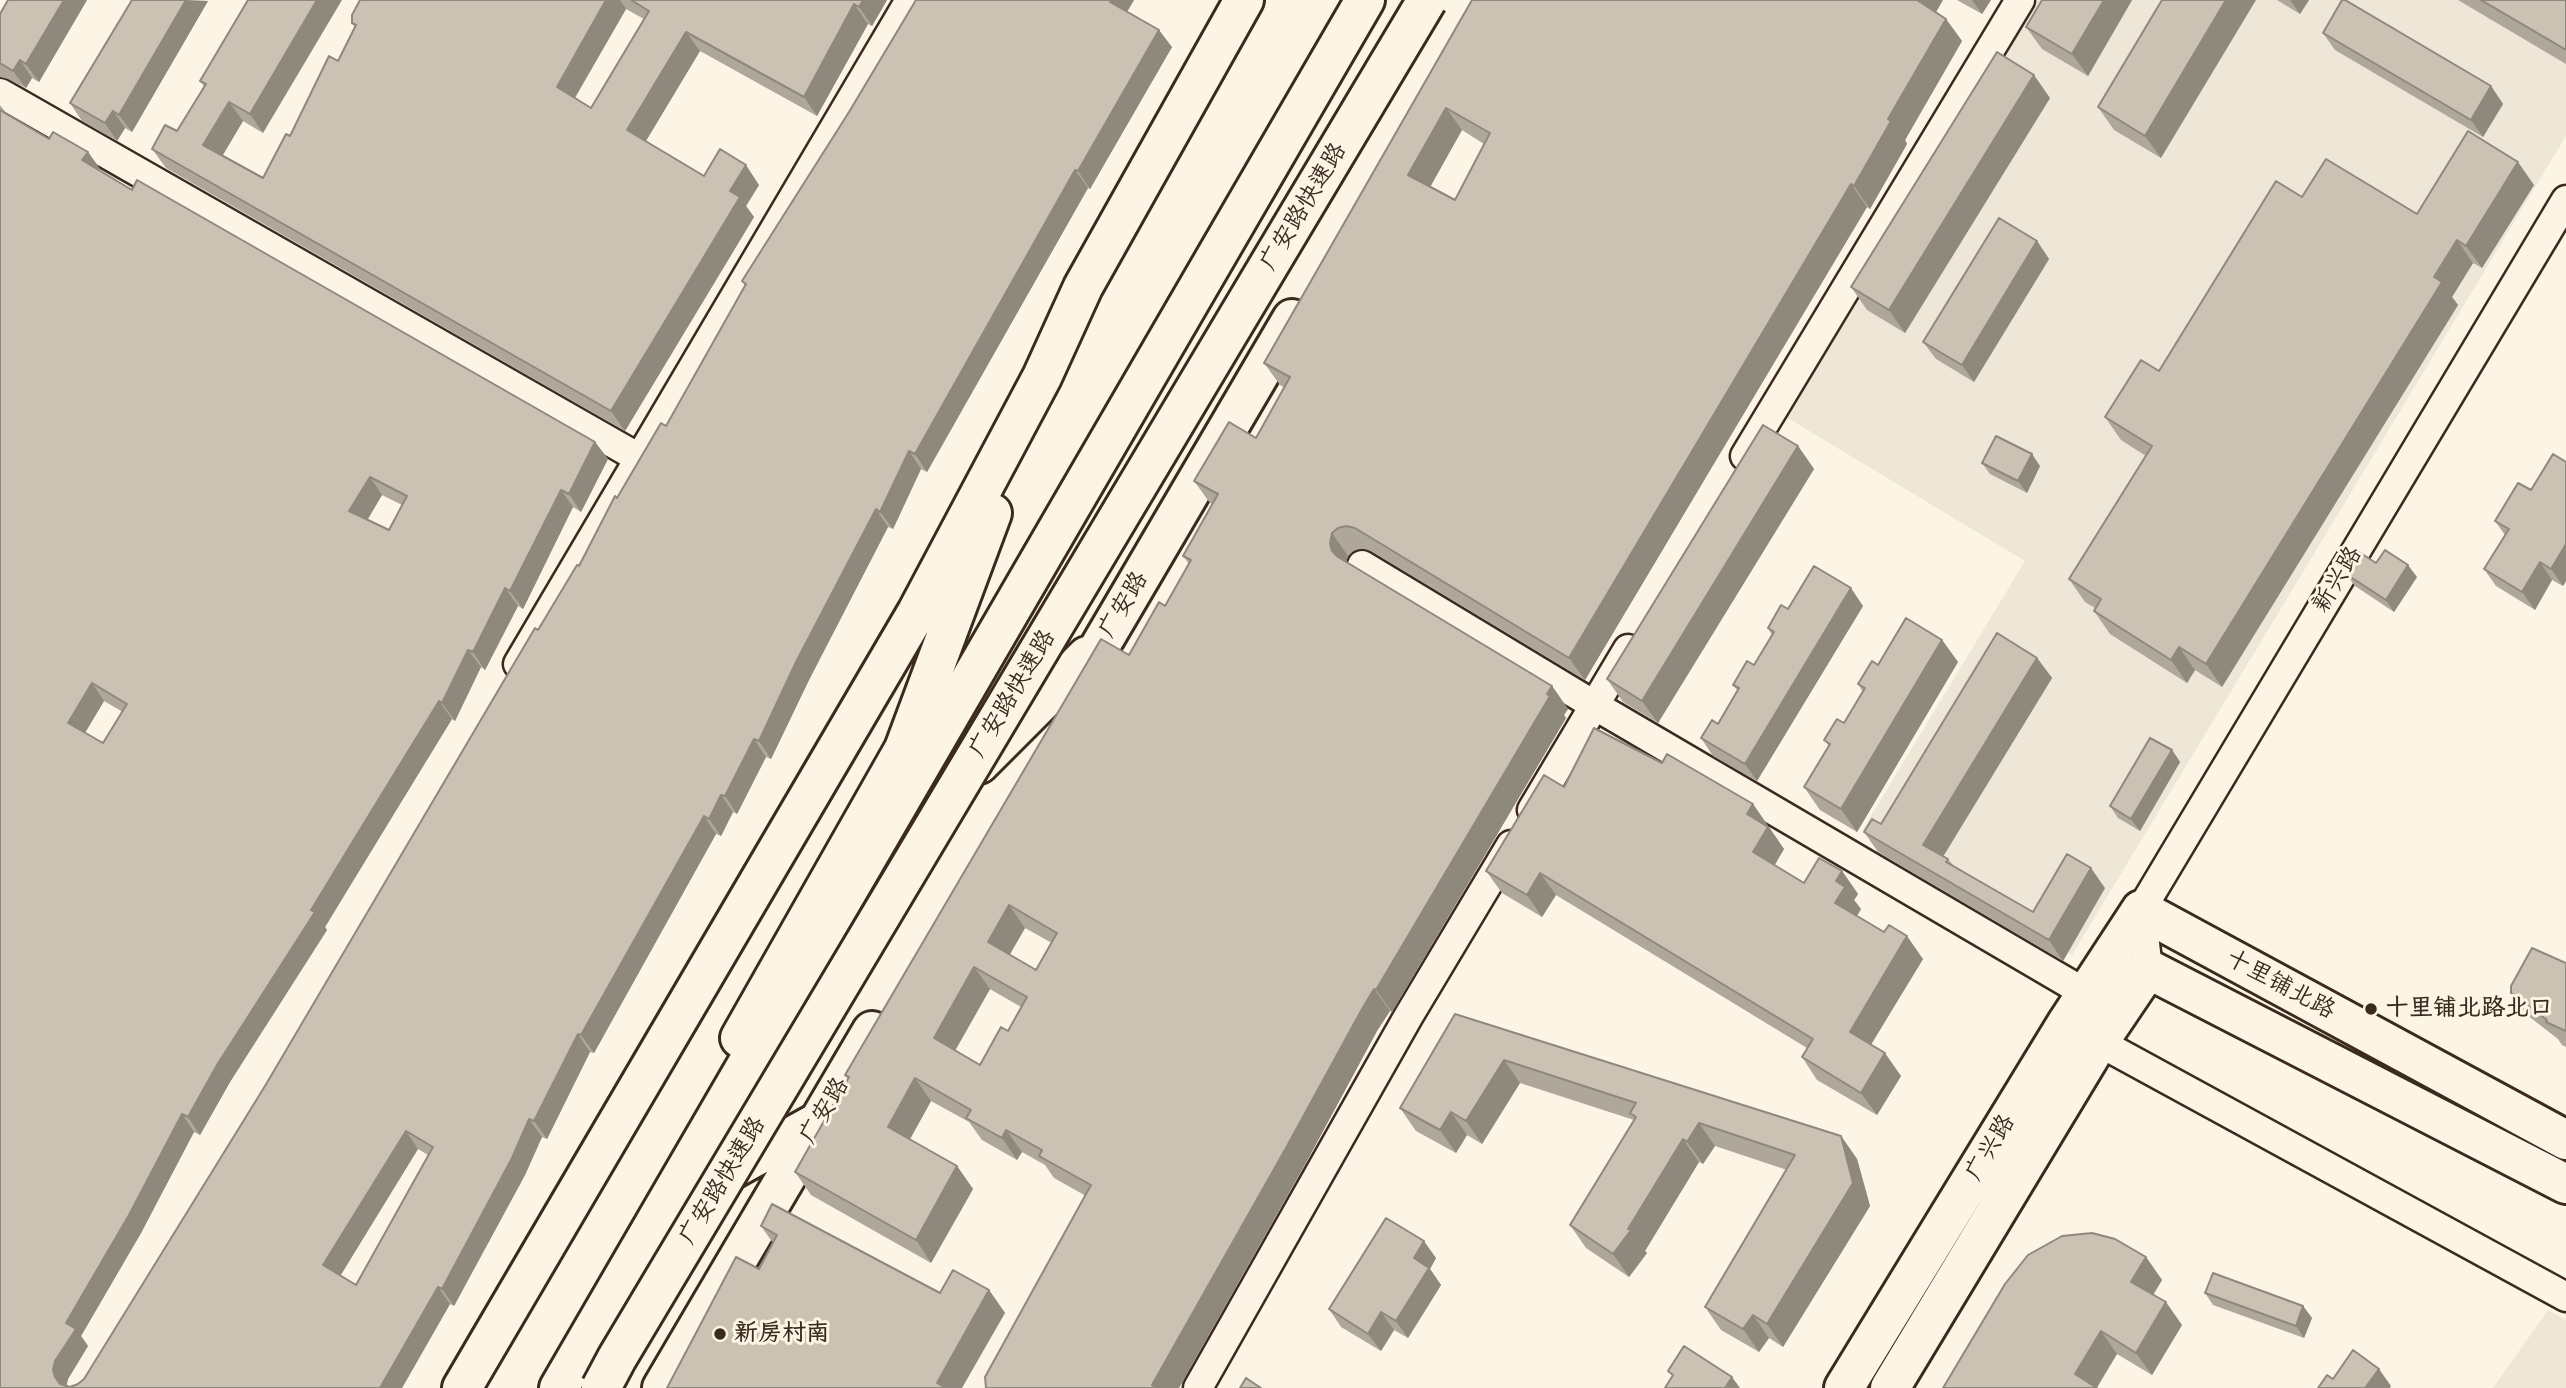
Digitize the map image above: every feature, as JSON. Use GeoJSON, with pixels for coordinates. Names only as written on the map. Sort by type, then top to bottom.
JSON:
{"type":"FeatureCollection","features":[{"type":"Feature","properties":{"kind":"main road"},"geometry":{"type":"LineString","coordinates":[[462,1388],[917,612],[1042,377],[1083,286],[1244,0]]}},
{"type":"Feature","properties":{"kind":"main road","name":"广安路快速路"},"geometry":{"type":"LineString","coordinates":[[559,1388],[1365,0]]}},
{"type":"Feature","properties":{"kind":"main road","name":"广安路快速路"},"geometry":{"type":"LineString","coordinates":[[601,1388],[1427,0]]}},
{"type":"Feature","properties":{"kind":"main road","name":"广安路"},"geometry":{"type":"LineString","coordinates":[[1035,756],[1310,288]]}},
{"type":"Feature","properties":{"kind":"main road"},"geometry":{"type":"LineString","coordinates":[[542,1388],[904,749],[1042,377]]}},
{"type":"Feature","properties":{"kind":"main road"},"geometry":{"type":"LineString","coordinates":[[590,1388],[918,826],[1105,638]]}},
{"type":"Feature","properties":{"kind":"main road","name":"广兴路"},"geometry":{"type":"LineString","coordinates":[[1890,1388],[2141,910]]}},
{"type":"Feature","properties":{"kind":"main road","name":"十里铺北路"},"geometry":{"type":"LineString","coordinates":[[2141,910],[2566,1140]]}},
{"type":"Feature","properties":{"kind":"main road","name":"广兴路"},"geometry":{"type":"LineString","coordinates":[[1843,1388],[2084,1020],[2148,969]]}},
{"type":"Feature","properties":{"kind":"main road","name":"十里铺北路"},"geometry":{"type":"LineString","coordinates":[[2148,969],[2566,1184]]}},
{"type":"Feature","properties":{"kind":"main road","name":"广安路"},"geometry":{"type":"LineString","coordinates":[[662,1388],[888,1004]]}},
{"type":"Feature","properties":{"kind":"main road"},"geometry":{"type":"LineString","coordinates":[[710,1181],[818,1122]]}},
{"type":"Feature","properties":{"kind":"street"},"geometry":{"type":"LineString","coordinates":[[504,686],[910,0]]}},
{"type":"Feature","properties":{"kind":"street"},"geometry":{"type":"LineString","coordinates":[[1731,478],[2020,0]]}},
{"type":"Feature","properties":{"kind":"street"},"geometry":{"type":"LineString","coordinates":[[0,93],[639,458]]}},
{"type":"Feature","properties":{"kind":"street","name":"新兴路"},"geometry":{"type":"LineString","coordinates":[[2141,910],[2566,200]]}},
{"type":"Feature","properties":{"kind":"street"},"geometry":{"type":"LineString","coordinates":[[1362,565],[1594,705],[2084,1020],[2566,1297]]}},
{"type":"Feature","properties":{"kind":"street"},"geometry":{"type":"LineString","coordinates":[[1198,1388],[1408,1017],[1645,621]]}},
{"type":"Feature","properties":{"kind":"street"},"geometry":{"type":"LineString","coordinates":[[2141,910],[2148,969]]}},
{"type":"Feature","properties":{"kind":"shaded area"},"geometry":{"type":"Polygon","coordinates":[[[2038,0],[2566,0],[2566,136],[2072,955],[1863,829],[2025,561],[1786,417],[2038,0]]]}},
{"type":"Feature","properties":{"kind":"shaded area"},"geometry":{"type":"Polygon","coordinates":[[[2548,1310],[2566,1320],[2566,1388],[2493,1388],[2548,1310]]]}},
{"type":"Feature","properties":{"kind":"building"},"geometry":{"type":"Polygon","coordinates":[[[8,0],[64,0],[26,64],[20,60],[13,71],[0,63],[0,14],[8,0]]]}},
{"type":"Feature","properties":{"kind":"building"},"geometry":{"type":"Polygon","coordinates":[[[132,0],[186,0],[119,115],[113,111],[105,123],[70,103],[132,0]]]}},
{"type":"Feature","properties":{"kind":"building"},"geometry":{"type":"Polygon","coordinates":[[[248,0],[317,0],[250,114],[229,102],[203,145],[263,178],[286,134],[290,136],[329,56],[338,61],[356,25],[352,23],[352,15],[360,0],[606,0],[557,87],[591,108],[649,11],[631,0],[863,0],[859,7],[854,4],[804,97],[686,32],[627,130],[704,176],[720,149],[746,165],[730,191],[740,197],[611,411],[152,149],[165,125],[177,131],[206,84],[200,81],[248,0]]]}},
{"type":"Feature","properties":{"kind":"building"},"geometry":{"type":"Polygon","coordinates":[[[916,0],[1111,0],[1110,2],[1159,30],[1078,171],[1075,170],[915,454],[909,451],[880,512],[876,509],[796,662],[759,741],[754,739],[725,796],[721,795],[709,819],[704,816],[581,1035],[578,1034],[534,1121],[529,1119],[512,1158],[442,1289],[438,1287],[380,1388],[0,1388],[0,110],[49,139],[53,132],[88,152],[82,160],[132,190],[137,180],[595,442],[569,494],[561,490],[510,591],[505,588],[473,652],[468,650],[442,703],[439,701],[311,910],[315,912],[217,1065],[188,1117],[182,1114],[129,1215],[66,1323],[76,1329],[55,1361],[53,1370],[60,1384],[70,1387],[84,1379],[265,1086],[535,628],[538,630],[577,565],[579,566],[615,496],[617,498],[661,423],[666,426],[746,284],[742,281],[916,0]],[[370,477],[349,511],[389,530],[407,496],[370,477]],[[92,683],[68,723],[103,743],[127,704],[92,683]],[[406,1131],[323,1265],[356,1285],[433,1147],[406,1131]]]}},
{"type":"Feature","properties":{"kind":"building"},"geometry":{"type":"Polygon","coordinates":[[[1472,0],[1917,0],[1946,19],[1888,119],[1891,121],[1854,186],[1851,184],[1569,658],[1355,528],[1346,526],[1332,533],[1332,551],[1338,557],[1552,686],[1547,694],[1550,696],[1376,990],[1374,989],[1362,1009],[1152,1385],[1157,1388],[986,1388],[985,1377],[1091,1185],[1039,1156],[1042,1150],[1006,1130],[1002,1138],[966,1118],[971,1110],[915,1078],[888,1127],[957,1166],[916,1240],[795,1172],[849,1077],[845,1075],[1101,639],[1129,655],[1159,602],[1165,606],[1191,560],[1183,556],[1218,494],[1194,481],[1229,422],[1256,438],[1290,377],[1264,363],[1472,0]],[[1446,108],[1408,175],[1455,200],[1490,133],[1446,108]],[[1009,905],[988,942],[1036,970],[1057,933],[1009,905]],[[974,967],[934,1038],[980,1065],[1001,1027],[1008,1031],[1027,997],[974,967]]]}},
{"type":"Feature","properties":{"kind":"building"},"geometry":{"type":"Polygon","coordinates":[[[2042,0],[2104,0],[2072,54],[2026,27],[2042,0]]]}},
{"type":"Feature","properties":{"kind":"building"},"geometry":{"type":"Polygon","coordinates":[[[2162,0],[2226,0],[2145,136],[2098,107],[2162,0]]]}},
{"type":"Feature","properties":{"kind":"building"},"geometry":{"type":"Polygon","coordinates":[[[2342,0],[2491,86],[2471,120],[2323,33],[2342,0]]]}},
{"type":"Feature","properties":{"kind":"building"},"geometry":{"type":"Polygon","coordinates":[[[2481,0],[2566,0],[2566,50],[2481,0]]]}},
{"type":"Feature","properties":{"kind":"building"},"geometry":{"type":"Polygon","coordinates":[[[1997,52],[2034,75],[1889,310],[1851,287],[1997,52]]]}},
{"type":"Feature","properties":{"kind":"building"},"geometry":{"type":"Polygon","coordinates":[[[2468,131],[2518,162],[2466,246],[2457,240],[2434,277],[2442,282],[2206,664],[2179,647],[2171,660],[2094,611],[2101,599],[2069,579],[2152,446],[2105,417],[2141,360],[2159,371],[2276,181],[2302,197],[2326,159],[2417,214],[2468,131]]]}},
{"type":"Feature","properties":{"kind":"building"},"geometry":{"type":"Polygon","coordinates":[[[1999,218],[2037,241],[1962,365],[1923,342],[1999,218]]]}},
{"type":"Feature","properties":{"kind":"building"},"geometry":{"type":"Polygon","coordinates":[[[1763,425],[1798,446],[1642,701],[1607,679],[1763,425]]]}},
{"type":"Feature","properties":{"kind":"building"},"geometry":{"type":"Polygon","coordinates":[[[1996,436],[2032,454],[2018,481],[1982,463],[1996,436]]]}},
{"type":"Feature","properties":{"kind":"building"},"geometry":{"type":"Polygon","coordinates":[[[2553,454],[2566,462],[2566,544],[2551,569],[2540,562],[2522,592],[2484,569],[2509,529],[2495,521],[2518,483],[2531,490],[2553,454]]]}},
{"type":"Feature","properties":{"kind":"building"},"geometry":{"type":"Polygon","coordinates":[[[2385,550],[2408,565],[2386,600],[2346,574],[2359,552],[2376,563],[2385,550]]]}},
{"type":"Feature","properties":{"kind":"building"},"geometry":{"type":"Polygon","coordinates":[[[1814,566],[1851,588],[1745,764],[1701,738],[1712,720],[1718,724],[1739,688],[1733,685],[1747,661],[1754,665],[1774,632],[1768,628],[1781,605],[1788,609],[1814,566]]]}},
{"type":"Feature","properties":{"kind":"building"},"geometry":{"type":"Polygon","coordinates":[[[1906,618],[1942,640],[1841,809],[1804,787],[1830,744],[1824,740],[1837,719],[1844,723],[1865,688],[1858,684],[1872,661],[1878,665],[1906,618]]]}},
{"type":"Feature","properties":{"kind":"building"},"geometry":{"type":"Polygon","coordinates":[[[1997,633],[2037,658],[1923,845],[1948,859],[1946,862],[2033,912],[2067,854],[2091,868],[2049,940],[1864,832],[1872,819],[1881,824],[1997,633]]]}},
{"type":"Feature","properties":{"kind":"building"},"geometry":{"type":"Polygon","coordinates":[[[1594,728],[1662,763],[1667,754],[1753,804],[1747,814],[1768,827],[1753,852],[1804,883],[1819,858],[1842,871],[1836,881],[1845,887],[1835,903],[1884,932],[1889,925],[1907,936],[1850,1032],[1885,1053],[1861,1093],[1802,1057],[1813,1039],[1540,873],[1527,895],[1486,871],[1544,775],[1564,787],[1594,728]]]}},
{"type":"Feature","properties":{"kind":"building"},"geometry":{"type":"Polygon","coordinates":[[[2150,738],[2172,750],[2131,819],[2110,806],[2150,738]]]}},
{"type":"Feature","properties":{"kind":"building"},"geometry":{"type":"Polygon","coordinates":[[[2532,948],[2566,963],[2566,1031],[2546,1022],[2547,1020],[2511,993],[2511,986],[2532,948]]]}},
{"type":"Feature","properties":{"kind":"building"},"geometry":{"type":"Polygon","coordinates":[[[1455,1014],[1841,1136],[1853,1183],[1767,1324],[1753,1315],[1743,1329],[1705,1307],[1795,1155],[1699,1123],[1687,1142],[1683,1139],[1628,1229],[1631,1230],[1613,1254],[1570,1225],[1636,1117],[1630,1113],[1636,1103],[1504,1060],[1466,1121],[1451,1112],[1440,1130],[1400,1108],[1455,1014]]]}},
{"type":"Feature","properties":{"kind":"building"},"geometry":{"type":"Polygon","coordinates":[[[772,1204],[940,1293],[953,1270],[989,1290],[937,1383],[946,1388],[667,1388],[736,1257],[759,1269],[777,1235],[761,1226],[772,1204]]]}},
{"type":"Feature","properties":{"kind":"building"},"geometry":{"type":"Polygon","coordinates":[[[1386,1218],[1424,1241],[1414,1258],[1429,1268],[1396,1321],[1381,1312],[1368,1334],[1329,1309],[1386,1218]]]}},
{"type":"Feature","properties":{"kind":"building"},"geometry":{"type":"Polygon","coordinates":[[[2092,1233],[2115,1239],[2146,1257],[2131,1282],[2166,1302],[2136,1353],[2101,1331],[2075,1374],[2097,1388],[1943,1388],[2005,1284],[2028,1255],[2062,1236],[2092,1233]]]}},
{"type":"Feature","properties":{"kind":"building"},"geometry":{"type":"Polygon","coordinates":[[[2213,1273],[2303,1306],[2296,1326],[2205,1293],[2213,1273]]]}},
{"type":"Feature","properties":{"kind":"building"},"geometry":{"type":"Polygon","coordinates":[[[1684,1346],[1732,1377],[1725,1388],[1665,1388],[1673,1375],[1668,1371],[1684,1346]]]}},
{"type":"Feature","properties":{"kind":"building"},"geometry":{"type":"Polygon","coordinates":[[[2353,1350],[2379,1369],[2365,1388],[2318,1388],[2327,1375],[2333,1379],[2353,1350]]]}},
{"type":"Feature","properties":{"kind":"building"},"geometry":{"type":"Polygon","coordinates":[[[1246,1378],[1261,1388],[1240,1388],[1246,1378]]]}},
{"type":"Feature","properties":{"kind":"place","name":"十里铺北路北口"},"geometry":{"type":"Point","coordinates":[2371,1009]}},
{"type":"Feature","properties":{"kind":"place","name":"新房村南"},"geometry":{"type":"Point","coordinates":[720,1334]}}]}
